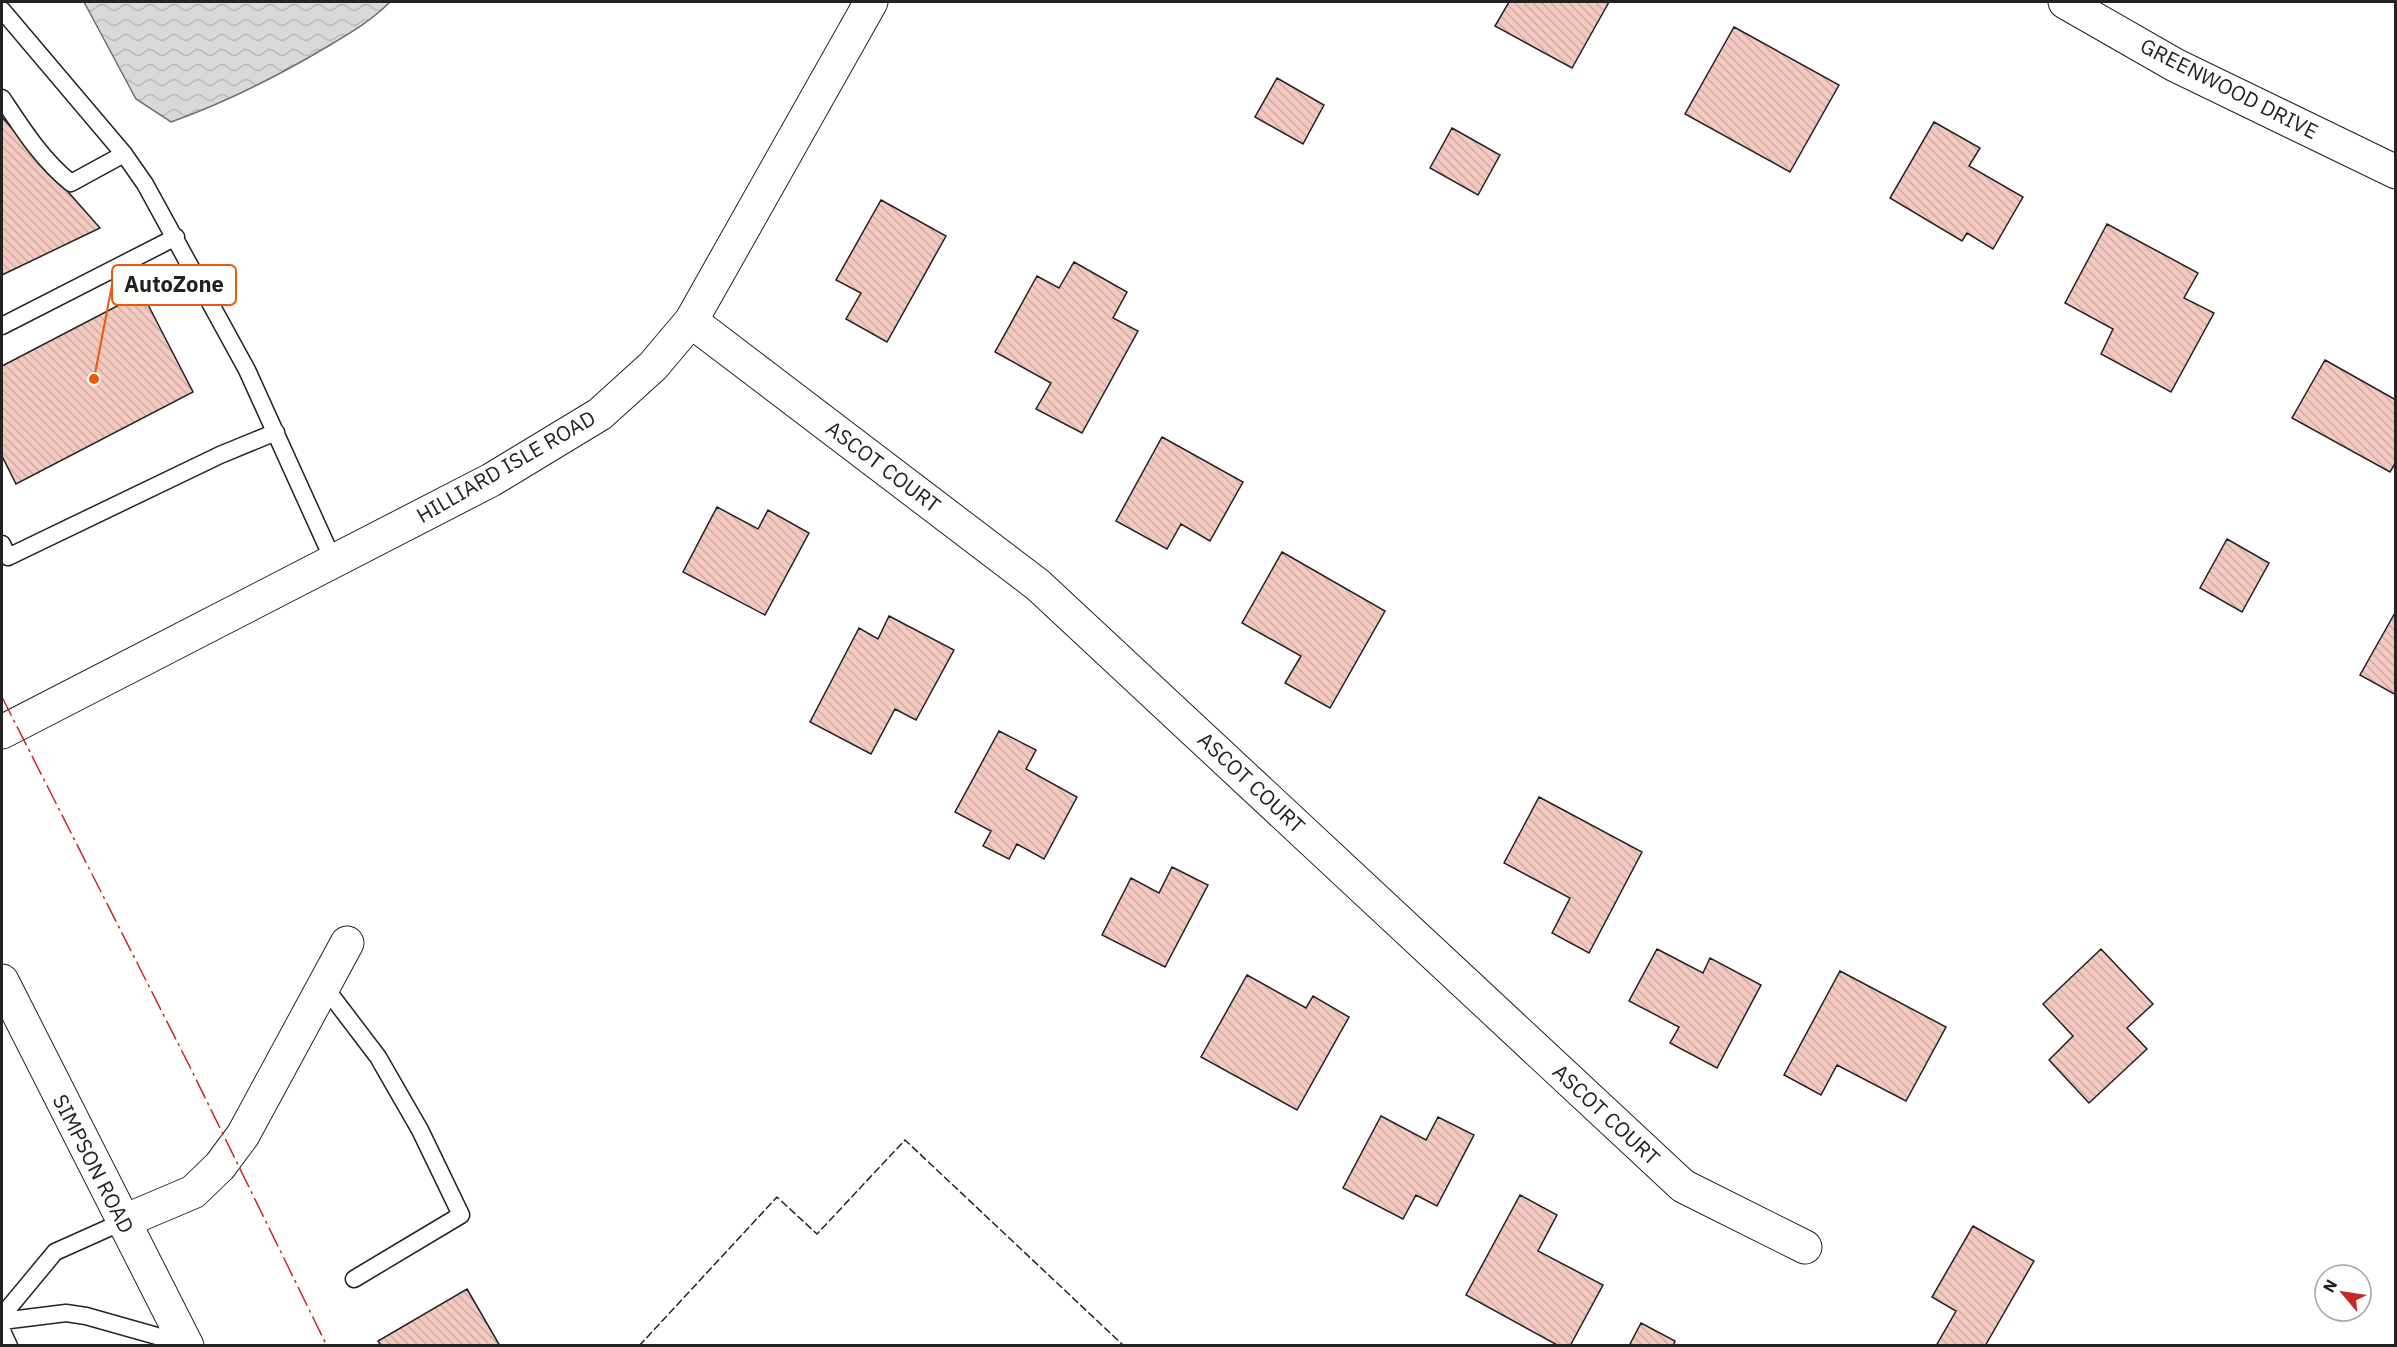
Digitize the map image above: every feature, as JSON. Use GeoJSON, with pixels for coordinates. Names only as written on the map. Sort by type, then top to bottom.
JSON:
{"type":"FeatureCollection","features":[{"type":"Feature","properties":{"kind":"street","name":"HILLIARD ISLE ROAD"},"geometry":{"type":"LineString","coordinates":[[2,732],[491,480],[600,414],[654,366],[691,321],[871,2]]}},
{"type":"Feature","properties":{"kind":"street","name":"GREENWOOD DRIVE"},"geometry":{"type":"LineString","coordinates":[[2065,2],[2175,65],[2396,172]]}},
{"type":"Feature","properties":{"kind":"street","name":"ASCOT COURT"},"geometry":{"type":"LineString","coordinates":[[691,321],[1038,585],[1683,1186],[1805,1247]]}},
{"type":"Feature","properties":{"kind":"street"},"geometry":{"type":"LineString","coordinates":[[122,1222],[193,1192],[220,1166],[243,1135],[347,943]]}},
{"type":"Feature","properties":{"kind":"street","name":"SIMPSON ROAD"},"geometry":{"type":"LineString","coordinates":[[2,981],[122,1222],[187,1345]]}},
{"type":"Feature","properties":{"kind":"lane"},"geometry":{"type":"LineString","coordinates":[[2,10],[124,154],[176,237],[248,370],[334,562]]}},
{"type":"Feature","properties":{"kind":"lane"},"geometry":{"type":"LineString","coordinates":[[2,98],[31,140],[58,172],[71,183],[124,154]]}},
{"type":"Feature","properties":{"kind":"lane"},"geometry":{"type":"LineString","coordinates":[[2,326],[176,237]]}},
{"type":"Feature","properties":{"kind":"lane"},"geometry":{"type":"LineString","coordinates":[[2,544],[8,557],[220,455],[276,432]]}},
{"type":"Feature","properties":{"kind":"lane"},"geometry":{"type":"LineString","coordinates":[[324,986],[378,1058],[420,1130],[461,1215],[354,1279]]}},
{"type":"Feature","properties":{"kind":"lane"},"geometry":{"type":"LineString","coordinates":[[2,1316],[55,1252],[122,1222]]}},
{"type":"Feature","properties":{"kind":"lane"},"geometry":{"type":"LineString","coordinates":[[2,1321],[66,1313],[86,1316],[187,1345]]}},
{"type":"Feature","properties":{"kind":"lane"},"geometry":{"type":"LineString","coordinates":[[2,1331],[9,1346]]}},
{"type":"Feature","properties":{"kind":"water"},"geometry":{"type":"Polygon","coordinates":[[[84,2],[390,2],[354,30],[292,67],[233,97],[171,122],[136,99],[84,2]]]}},
{"type":"Feature","properties":{"kind":"building"},"geometry":{"type":"Polygon","coordinates":[[[1509,2],[1609,2],[1572,68],[1495,26],[1509,2]]]}},
{"type":"Feature","properties":{"kind":"building"},"geometry":{"type":"Polygon","coordinates":[[[1734,27],[1839,85],[1790,172],[1685,114],[1734,27]]]}},
{"type":"Feature","properties":{"kind":"building"},"geometry":{"type":"Polygon","coordinates":[[[1277,78],[1324,105],[1303,144],[1255,117],[1277,78]]]}},
{"type":"Feature","properties":{"kind":"building"},"geometry":{"type":"Polygon","coordinates":[[[2,117],[100,228],[2,275],[2,117]]]}},
{"type":"Feature","properties":{"kind":"building"},"geometry":{"type":"Polygon","coordinates":[[[1934,122],[1980,148],[1969,166],[2023,197],[1993,249],[1967,233],[1962,241],[1890,198],[1934,122]]]}},
{"type":"Feature","properties":{"kind":"building"},"geometry":{"type":"Polygon","coordinates":[[[1452,128],[1500,155],[1478,195],[1430,168],[1452,128]]]}},
{"type":"Feature","properties":{"kind":"building"},"geometry":{"type":"Polygon","coordinates":[[[881,200],[946,236],[887,342],[846,319],[861,293],[836,280],[881,200]]]}},
{"type":"Feature","properties":{"kind":"building"},"geometry":{"type":"Polygon","coordinates":[[[2107,224],[2198,273],[2184,298],[2214,313],[2171,392],[2101,354],[2113,329],[2065,303],[2107,224]]]}},
{"type":"Feature","properties":{"kind":"building"},"geometry":{"type":"Polygon","coordinates":[[[1074,262],[1127,292],[1113,318],[1138,331],[1082,433],[1036,409],[1051,383],[995,352],[1037,276],[1059,288],[1074,262]]]}},
{"type":"Feature","properties":{"kind":"building"},"geometry":{"type":"Polygon","coordinates":[[[142,293],[193,392],[16,484],[2,456],[2,366],[142,293]]]}},
{"type":"Feature","properties":{"kind":"building"},"geometry":{"type":"Polygon","coordinates":[[[2325,360],[2396,400],[2396,462],[2390,472],[2292,418],[2325,360]]]}},
{"type":"Feature","properties":{"kind":"building"},"geometry":{"type":"Polygon","coordinates":[[[1162,437],[1243,482],[1210,541],[1181,524],[1167,549],[1116,521],[1162,437]]]}},
{"type":"Feature","properties":{"kind":"building"},"geometry":{"type":"Polygon","coordinates":[[[717,507],[758,529],[768,510],[809,533],[765,615],[683,572],[717,507]]]}},
{"type":"Feature","properties":{"kind":"building"},"geometry":{"type":"Polygon","coordinates":[[[2227,539],[2269,563],[2242,612],[2200,588],[2227,539]]]}},
{"type":"Feature","properties":{"kind":"building"},"geometry":{"type":"Polygon","coordinates":[[[1282,552],[1385,611],[1330,708],[1285,683],[1301,656],[1242,623],[1282,552]]]}},
{"type":"Feature","properties":{"kind":"building"},"geometry":{"type":"Polygon","coordinates":[[[2396,611],[2396,695],[2360,675],[2396,611]]]}},
{"type":"Feature","properties":{"kind":"building"},"geometry":{"type":"Polygon","coordinates":[[[889,616],[954,650],[916,720],[895,709],[871,754],[810,722],[859,628],[878,639],[889,616]]]}},
{"type":"Feature","properties":{"kind":"building"},"geometry":{"type":"Polygon","coordinates":[[[999,731],[1036,750],[1026,769],[1077,797],[1044,859],[1017,844],[1009,859],[983,846],[991,831],[955,812],[999,731]]]}},
{"type":"Feature","properties":{"kind":"building"},"geometry":{"type":"Polygon","coordinates":[[[1539,797],[1642,852],[1589,953],[1552,933],[1570,898],[1504,863],[1539,797]]]}},
{"type":"Feature","properties":{"kind":"building"},"geometry":{"type":"Polygon","coordinates":[[[1172,867],[1208,885],[1165,967],[1102,935],[1131,878],[1159,893],[1172,867]]]}},
{"type":"Feature","properties":{"kind":"building"},"geometry":{"type":"Polygon","coordinates":[[[1657,949],[1703,973],[1710,958],[1761,985],[1717,1068],[1670,1043],[1679,1027],[1629,1001],[1657,949]]]}},
{"type":"Feature","properties":{"kind":"building"},"geometry":{"type":"Polygon","coordinates":[[[2101,949],[2153,1004],[2127,1028],[2147,1049],[2089,1103],[2049,1060],[2073,1036],[2043,1004],[2101,949]]]}},
{"type":"Feature","properties":{"kind":"building"},"geometry":{"type":"Polygon","coordinates":[[[1840,971],[1946,1027],[1906,1101],[1837,1065],[1821,1095],[1784,1075],[1840,971]]]}},
{"type":"Feature","properties":{"kind":"building"},"geometry":{"type":"Polygon","coordinates":[[[1247,975],[1306,1008],[1313,996],[1349,1017],[1297,1110],[1201,1057],[1247,975]]]}},
{"type":"Feature","properties":{"kind":"building"},"geometry":{"type":"Polygon","coordinates":[[[1381,1116],[1426,1140],[1438,1117],[1474,1135],[1437,1206],[1416,1195],[1403,1219],[1343,1188],[1381,1116]]]}},
{"type":"Feature","properties":{"kind":"building"},"geometry":{"type":"Polygon","coordinates":[[[1520,1195],[1557,1215],[1538,1251],[1603,1285],[1570,1346],[1559,1346],[1466,1295],[1520,1195]]]}},
{"type":"Feature","properties":{"kind":"building"},"geometry":{"type":"Polygon","coordinates":[[[1973,1226],[2034,1261],[1985,1346],[1936,1346],[1956,1311],[1932,1297],[1973,1226]]]}},
{"type":"Feature","properties":{"kind":"building"},"geometry":{"type":"Polygon","coordinates":[[[467,1289],[500,1346],[381,1346],[378,1341],[467,1289]]]}},
{"type":"Feature","properties":{"kind":"building"},"geometry":{"type":"Polygon","coordinates":[[[1641,1323],[1675,1341],[1673,1346],[1629,1346],[1641,1323]]]}},
{"type":"Feature","properties":{"kind":"fence"},"geometry":{"type":"LineString","coordinates":[[639,1346],[777,1197],[817,1234],[905,1140],[1124,1346]]}},
{"type":"Feature","properties":{"kind":"power"},"geometry":{"type":"LineString","coordinates":[[2,697],[190,1067],[327,1346]]}},
{"type":"Feature","properties":{"kind":"place","name":"AutoZone"},"geometry":{"type":"Point","coordinates":[94,379]}}]}
